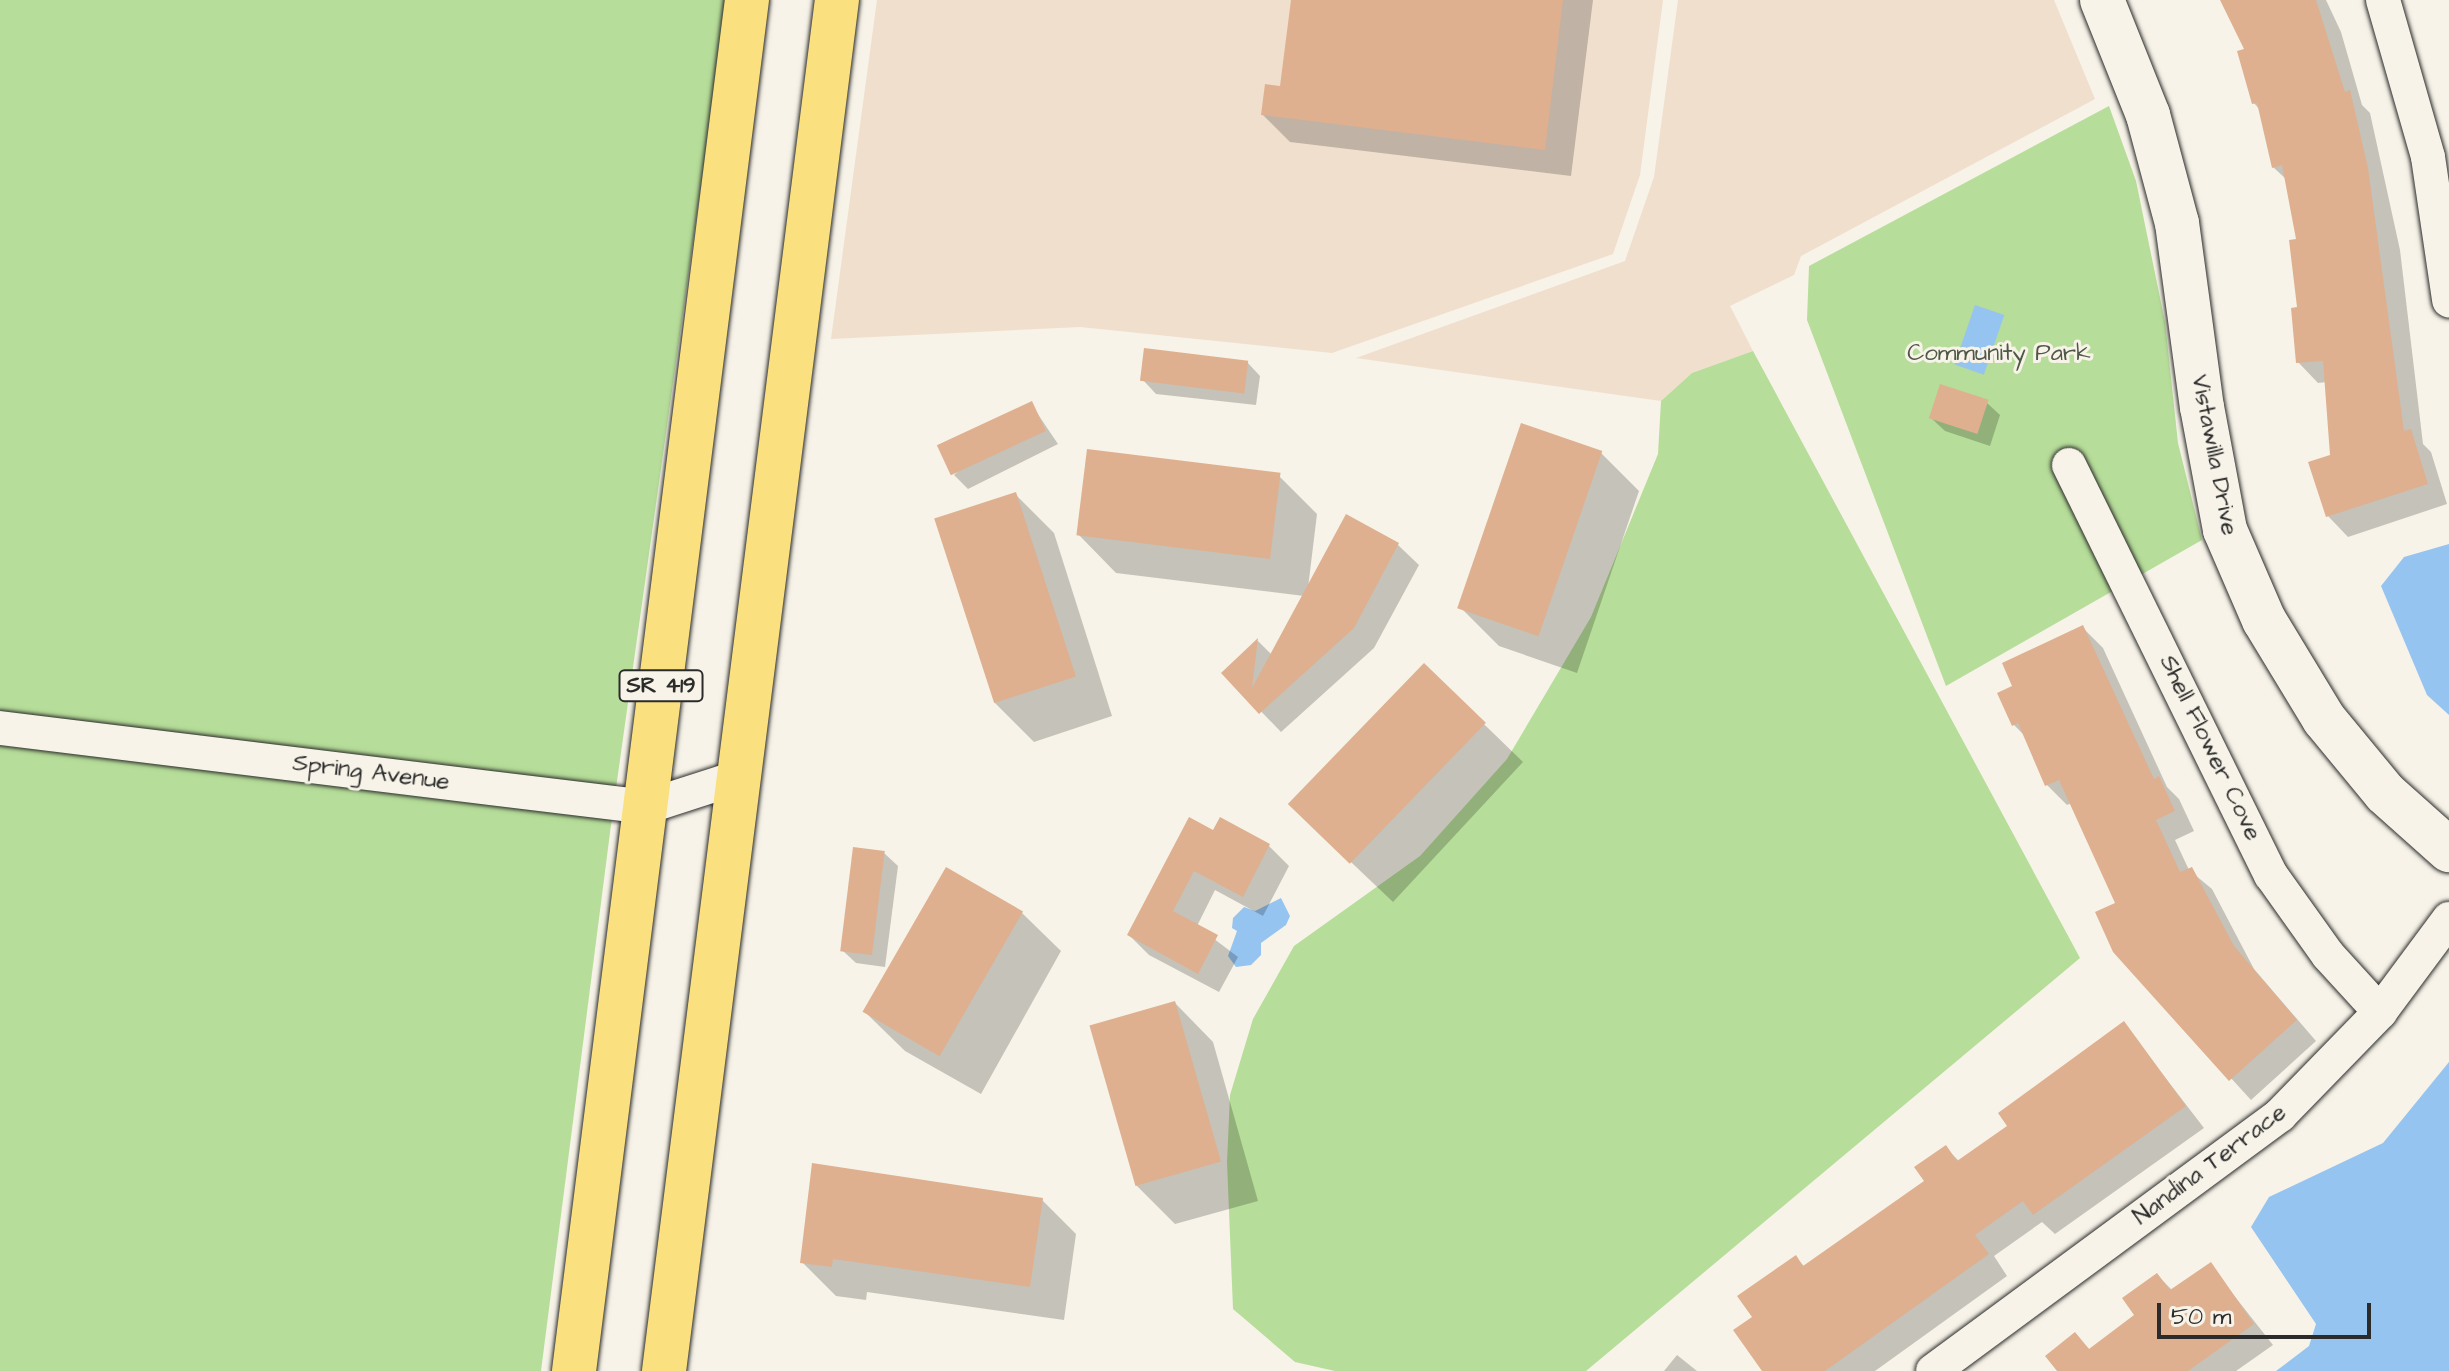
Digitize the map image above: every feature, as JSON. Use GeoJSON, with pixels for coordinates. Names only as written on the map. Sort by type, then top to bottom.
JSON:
{"type":"FeatureCollection","features":[{"type":"Feature","properties":{"kind":"main road","name":"SR 419"},"geometry":{"type":"LineString","coordinates":[[574,1371],[747,0]]}},
{"type":"Feature","properties":{"kind":"main road"},"geometry":{"type":"LineString","coordinates":[[664,1371],[837,0]]}},
{"type":"Feature","properties":{"kind":"street","name":"Vistawilla Drive"},"geometry":{"type":"LineString","coordinates":[[2102,0],[2148,115],[2177,223],[2225,530],[2264,620],[2324,719],[2385,793],[2449,850]]}},
{"type":"Feature","properties":{"kind":"street"},"geometry":{"type":"LineString","coordinates":[[2383,0],[2438,154],[2449,300]]}},
{"type":"Feature","properties":{"kind":"street","name":"Shell Flower Cove"},"geometry":{"type":"LineString","coordinates":[[2069,465],[2271,875],[2328,955],[2380,1012]]}},
{"type":"Feature","properties":{"kind":"street","name":"Spring Avenue"},"geometry":{"type":"LineString","coordinates":[[0,728],[646,807],[739,777]]}},
{"type":"Feature","properties":{"kind":"street","name":"Nandina Terrace"},"geometry":{"type":"LineString","coordinates":[[1933,1371],[2280,1115],[2380,1012],[2449,919]]}},
{"type":"Feature","properties":{"kind":"shaded area"},"geometry":{"type":"Polygon","coordinates":[[[877,0],[1663,0],[1640,175],[1613,254],[1332,353],[1080,327],[831,339],[877,0]]]}},
{"type":"Feature","properties":{"kind":"shaded area"},"geometry":{"type":"Polygon","coordinates":[[[1678,0],[2054,0],[2095,99],[1801,256],[1794,275],[1730,306],[1753,351],[1692,373],[1661,401],[1356,358],[1625,261],[1654,177],[1678,0]]]}},
{"type":"Feature","properties":{"kind":"green space"},"geometry":{"type":"Polygon","coordinates":[[[0,0],[727,0],[616,788],[0,713],[0,0]]]}},
{"type":"Feature","properties":{"kind":"green space","name":"Community Park"},"geometry":{"type":"Polygon","coordinates":[[[2109,106],[2136,181],[2165,322],[2178,443],[2202,540],[1946,686],[1807,320],[1809,266],[2109,106]]]}},
{"type":"Feature","properties":{"kind":"green space"},"geometry":{"type":"Polygon","coordinates":[[[1753,351],[2080,958],[1586,1371],[1335,1371],[1295,1362],[1233,1309],[1227,1162],[1230,1095],[1253,1019],[1294,946],[1420,856],[1507,759],[1591,617],[1658,454],[1661,401],[1692,373],[1753,351]]]}},
{"type":"Feature","properties":{"kind":"green space"},"geometry":{"type":"Polygon","coordinates":[[[0,742],[612,817],[541,1371],[0,1371],[0,742]]]}},
{"type":"Feature","properties":{"kind":"water"},"geometry":{"type":"Polygon","coordinates":[[[1975,305],[2004,315],[1984,375],[1954,365],[1975,305]]]}},
{"type":"Feature","properties":{"kind":"water"},"geometry":{"type":"Polygon","coordinates":[[[2449,544],[2449,715],[2427,695],[2381,586],[2404,557],[2449,544]]]}},
{"type":"Feature","properties":{"kind":"water"},"geometry":{"type":"Polygon","coordinates":[[[1281,898],[1290,916],[1286,925],[1261,943],[1261,955],[1251,965],[1236,967],[1228,956],[1237,931],[1232,928],[1233,918],[1244,907],[1255,911],[1281,898]]]}},
{"type":"Feature","properties":{"kind":"water"},"geometry":{"type":"Polygon","coordinates":[[[2449,1062],[2449,1371],[2276,1371],[2309,1346],[2316,1324],[2251,1227],[2269,1197],[2383,1143],[2449,1062]]]}},
{"type":"Feature","properties":{"kind":"building"},"geometry":{"type":"Polygon","coordinates":[[[1291,0],[1563,0],[1545,150],[1261,115],[1265,84],[1280,86],[1291,0]]]}},
{"type":"Feature","properties":{"kind":"building"},"geometry":{"type":"Polygon","coordinates":[[[2220,0],[2316,0],[2345,92],[2350,90],[2368,168],[2404,431],[2411,429],[2428,484],[2326,517],[2308,462],[2330,455],[2323,361],[2296,363],[2291,308],[2297,307],[2289,240],[2296,239],[2282,165],[2272,168],[2257,103],[2252,104],[2237,51],[2244,49],[2220,0]]]}},
{"type":"Feature","properties":{"kind":"building"},"geometry":{"type":"Polygon","coordinates":[[[1144,348],[1248,361],[1244,394],[1140,381],[1144,348]]]}},
{"type":"Feature","properties":{"kind":"building"},"geometry":{"type":"Polygon","coordinates":[[[1940,384],[1989,400],[1977,434],[1929,418],[1940,384]]]}},
{"type":"Feature","properties":{"kind":"building"},"geometry":{"type":"Polygon","coordinates":[[[1032,401],[1046,431],[951,475],[937,445],[1032,401]]]}},
{"type":"Feature","properties":{"kind":"building"},"geometry":{"type":"Polygon","coordinates":[[[1521,423],[1602,451],[1539,636],[1457,608],[1521,423]]]}},
{"type":"Feature","properties":{"kind":"building"},"geometry":{"type":"Polygon","coordinates":[[[1087,449],[1281,473],[1270,559],[1076,535],[1087,449]]]}},
{"type":"Feature","properties":{"kind":"building"},"geometry":{"type":"Polygon","coordinates":[[[1016,492],[1076,677],[994,703],[934,519],[1016,492]]]}},
{"type":"Feature","properties":{"kind":"building"},"geometry":{"type":"Polygon","coordinates":[[[1346,514],[1399,543],[1354,628],[1259,714],[1221,673],[1258,638],[1252,688],[1346,514]]]}},
{"type":"Feature","properties":{"kind":"building"},"geometry":{"type":"Polygon","coordinates":[[[2083,625],[2154,779],[2159,776],[2175,811],[2156,820],[2180,872],[2192,867],[2234,946],[2297,1020],[2229,1081],[2113,952],[2095,912],[2115,903],[2059,780],[2045,786],[2018,723],[2012,726],[1997,693],[2012,686],[2002,663],[2083,625]]]}},
{"type":"Feature","properties":{"kind":"building"},"geometry":{"type":"Polygon","coordinates":[[[1424,663],[1486,723],[1350,864],[1288,804],[1424,663]]]}},
{"type":"Feature","properties":{"kind":"building"},"geometry":{"type":"Polygon","coordinates":[[[1189,817],[1213,830],[1220,817],[1270,844],[1243,897],[1194,871],[1173,911],[1218,935],[1198,974],[1127,935],[1189,817]]]}},
{"type":"Feature","properties":{"kind":"building"},"geometry":{"type":"Polygon","coordinates":[[[853,847],[885,851],[872,955],[840,951],[853,847]]]}},
{"type":"Feature","properties":{"kind":"building"},"geometry":{"type":"Polygon","coordinates":[[[946,867],[1023,911],[940,1056],[863,1012],[946,867]]]}},
{"type":"Feature","properties":{"kind":"building"},"geometry":{"type":"Polygon","coordinates":[[[1175,1001],[1221,1162],[1135,1186],[1089,1026],[1175,1001]]]}},
{"type":"Feature","properties":{"kind":"building"},"geometry":{"type":"Polygon","coordinates":[[[2124,1021],[2186,1106],[2033,1215],[2023,1201],[1975,1235],[1989,1254],[1825,1371],[1762,1371],[1733,1330],[1752,1317],[1737,1296],[1796,1255],[1803,1266],[1924,1181],[1914,1167],[1946,1145],[1957,1161],[2007,1126],[1998,1113],[2124,1021]]]}},
{"type":"Feature","properties":{"kind":"building"},"geometry":{"type":"Polygon","coordinates":[[[812,1163],[1043,1198],[1030,1287],[833,1259],[832,1267],[800,1263],[812,1163]]]}},
{"type":"Feature","properties":{"kind":"building"},"geometry":{"type":"Polygon","coordinates":[[[2211,1262],[2254,1324],[2188,1371],[2057,1371],[2045,1356],[2075,1332],[2089,1349],[2134,1315],[2122,1298],[2157,1273],[2170,1290],[2211,1262]]]}}]}
